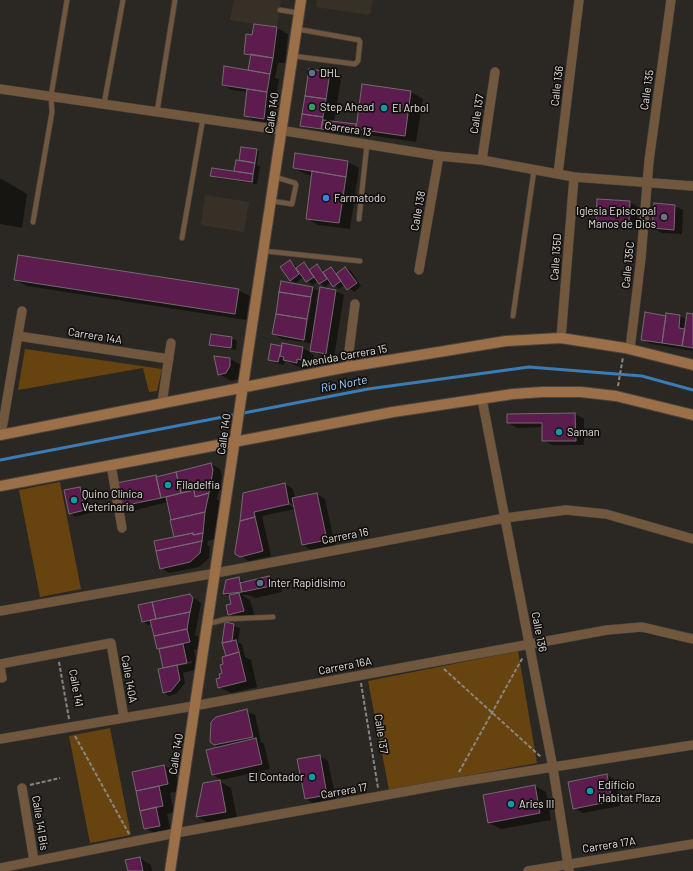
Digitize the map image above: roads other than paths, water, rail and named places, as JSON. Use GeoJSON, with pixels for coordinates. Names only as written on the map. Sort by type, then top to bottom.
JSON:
{"type":"FeatureCollection","features":[{"type":"Feature","properties":{"kind":"main road","name":"Calle 140"},"geometry":{"type":"LineString","coordinates":[[170,871],[237,436],[242,391],[301,0]]}},
{"type":"Feature","properties":{"kind":"main road","name":"Avenida Carrera 15"},"geometry":{"type":"LineString","coordinates":[[1,435],[162,403],[242,391],[347,368],[506,341],[562,338],[630,349],[693,365]]}},
{"type":"Feature","properties":{"kind":"main road"},"geometry":{"type":"LineString","coordinates":[[0,486],[111,464],[237,436],[482,399],[542,392],[581,392],[638,400],[693,415]]}},
{"type":"Feature","properties":{"kind":"street","name":"Calle 136"},"geometry":{"type":"LineString","coordinates":[[558,174],[579,0]]}},
{"type":"Feature","properties":{"kind":"street","name":"Calle 135"},"geometry":{"type":"LineString","coordinates":[[648,184],[671,0]]}},
{"type":"Feature","properties":{"kind":"street","name":"Calle 137"},"geometry":{"type":"LineString","coordinates":[[482,160],[496,72]]}},
{"type":"Feature","properties":{"kind":"street","name":"Carrera 13"},"geometry":{"type":"LineString","coordinates":[[0,89],[282,130],[439,156],[482,160],[574,177],[648,184],[693,186]]}},
{"type":"Feature","properties":{"kind":"street","name":"Calle 138"},"geometry":{"type":"LineString","coordinates":[[419,270],[439,156]]}},
{"type":"Feature","properties":{"kind":"street","name":"Calle 135D"},"geometry":{"type":"LineString","coordinates":[[562,338],[574,177]]}},
{"type":"Feature","properties":{"kind":"street","name":"Calle 135C"},"geometry":{"type":"LineString","coordinates":[[630,349],[648,184]]}},
{"type":"Feature","properties":{"kind":"street"},"geometry":{"type":"LineString","coordinates":[[347,368],[355,304]]}},
{"type":"Feature","properties":{"kind":"street"},"geometry":{"type":"LineString","coordinates":[[1,435],[22,311]]}},
{"type":"Feature","properties":{"kind":"street","name":"Carrera 14A"},"geometry":{"type":"LineString","coordinates":[[18,336],[169,359]]}},
{"type":"Feature","properties":{"kind":"street"},"geometry":{"type":"LineString","coordinates":[[162,403],[171,343]]}},
{"type":"Feature","properties":{"kind":"street","name":"Calle 136"},"geometry":{"type":"LineString","coordinates":[[482,399],[530,644],[553,768],[569,867]]}},
{"type":"Feature","properties":{"kind":"street"},"geometry":{"type":"LineString","coordinates":[[111,464],[122,528]]}},
{"type":"Feature","properties":{"kind":"street","name":"Carrera 16"},"geometry":{"type":"LineString","coordinates":[[0,611],[216,573],[505,518],[566,510],[606,514],[693,539]]}},
{"type":"Feature","properties":{"kind":"street","name":"Carrera 16A"},"geometry":{"type":"LineString","coordinates":[[0,739],[196,706],[608,630],[642,627],[693,639]]}},
{"type":"Feature","properties":{"kind":"street","name":"Calle 140A"},"geometry":{"type":"LineString","coordinates":[[0,665],[111,643],[124,718]]}},
{"type":"Feature","properties":{"kind":"street"},"geometry":{"type":"LineString","coordinates":[[0,665],[2,678]]}},
{"type":"Feature","properties":{"kind":"street","name":"Carrera 17"},"geometry":{"type":"LineString","coordinates":[[0,868],[176,833],[452,784],[693,745]]}},
{"type":"Feature","properties":{"kind":"street","name":"Calle 141 Bis"},"geometry":{"type":"LineString","coordinates":[[22,788],[34,862]]}},
{"type":"Feature","properties":{"kind":"street","name":"Carrera 17A"},"geometry":{"type":"LineString","coordinates":[[528,871],[569,867],[693,844]]}},
{"type":"Feature","properties":{"kind":"lane"},"geometry":{"type":"LineString","coordinates":[[33,222],[52,112],[51,96],[67,0]]}},
{"type":"Feature","properties":{"kind":"lane"},"geometry":{"type":"LineString","coordinates":[[104,104],[123,0]]}},
{"type":"Feature","properties":{"kind":"lane"},"geometry":{"type":"LineString","coordinates":[[157,112],[175,0]]}},
{"type":"Feature","properties":{"kind":"lane"},"geometry":{"type":"LineString","coordinates":[[280,10],[299,13]]}},
{"type":"Feature","properties":{"kind":"lane"},"geometry":{"type":"LineString","coordinates":[[293,56],[355,64],[358,61],[359,40],[296,29]]}},
{"type":"Feature","properties":{"kind":"lane"},"geometry":{"type":"LineString","coordinates":[[182,238],[203,118]]}},
{"type":"Feature","properties":{"kind":"lane"},"geometry":{"type":"LineString","coordinates":[[359,219],[367,144]]}},
{"type":"Feature","properties":{"kind":"lane"},"geometry":{"type":"LineString","coordinates":[[513,316],[534,170]]}},
{"type":"Feature","properties":{"kind":"lane"},"geometry":{"type":"LineString","coordinates":[[271,201],[292,204],[296,185],[295,183],[274,177]]}},
{"type":"Feature","properties":{"kind":"lane"},"geometry":{"type":"LineString","coordinates":[[264,251],[360,261]]}},
{"type":"Feature","properties":{"kind":"lane"},"geometry":{"type":"LineString","coordinates":[[208,624],[226,619],[273,617]]}},
{"type":"Feature","properties":{"kind":"waterway","name":"Río Norte"},"geometry":{"type":"LineString","coordinates":[[0,460],[368,389],[529,367],[642,376],[693,390]]}},
{"type":"Feature","properties":{"kind":"place","name":"DHL"},"geometry":{"type":"Point","coordinates":[312,73]}},
{"type":"Feature","properties":{"kind":"place","name":"Step Ahead"},"geometry":{"type":"Point","coordinates":[312,107]}},
{"type":"Feature","properties":{"kind":"place","name":"El Arbol"},"geometry":{"type":"Point","coordinates":[384,108]}},
{"type":"Feature","properties":{"kind":"place","name":"Farmatodo"},"geometry":{"type":"Point","coordinates":[326,198]}},
{"type":"Feature","properties":{"kind":"place","name":"Iglesia Episcopal Manos de Dios"},"geometry":{"type":"Point","coordinates":[664,217]}},
{"type":"Feature","properties":{"kind":"place","name":"Saman"},"geometry":{"type":"Point","coordinates":[559,432]}},
{"type":"Feature","properties":{"kind":"place","name":"Filadelfia"},"geometry":{"type":"Point","coordinates":[168,485]}},
{"type":"Feature","properties":{"kind":"place","name":"Quino Clínica Veterinaria"},"geometry":{"type":"Point","coordinates":[74,500]}},
{"type":"Feature","properties":{"kind":"place","name":"Inter Rapidisimo"},"geometry":{"type":"Point","coordinates":[260,583]}},
{"type":"Feature","properties":{"kind":"place","name":"El Contador"},"geometry":{"type":"Point","coordinates":[312,777]}},
{"type":"Feature","properties":{"kind":"place","name":"Edificio Habitat Plaza"},"geometry":{"type":"Point","coordinates":[590,791]}},
{"type":"Feature","properties":{"kind":"place","name":"Aries III"},"geometry":{"type":"Point","coordinates":[511,804]}}]}
